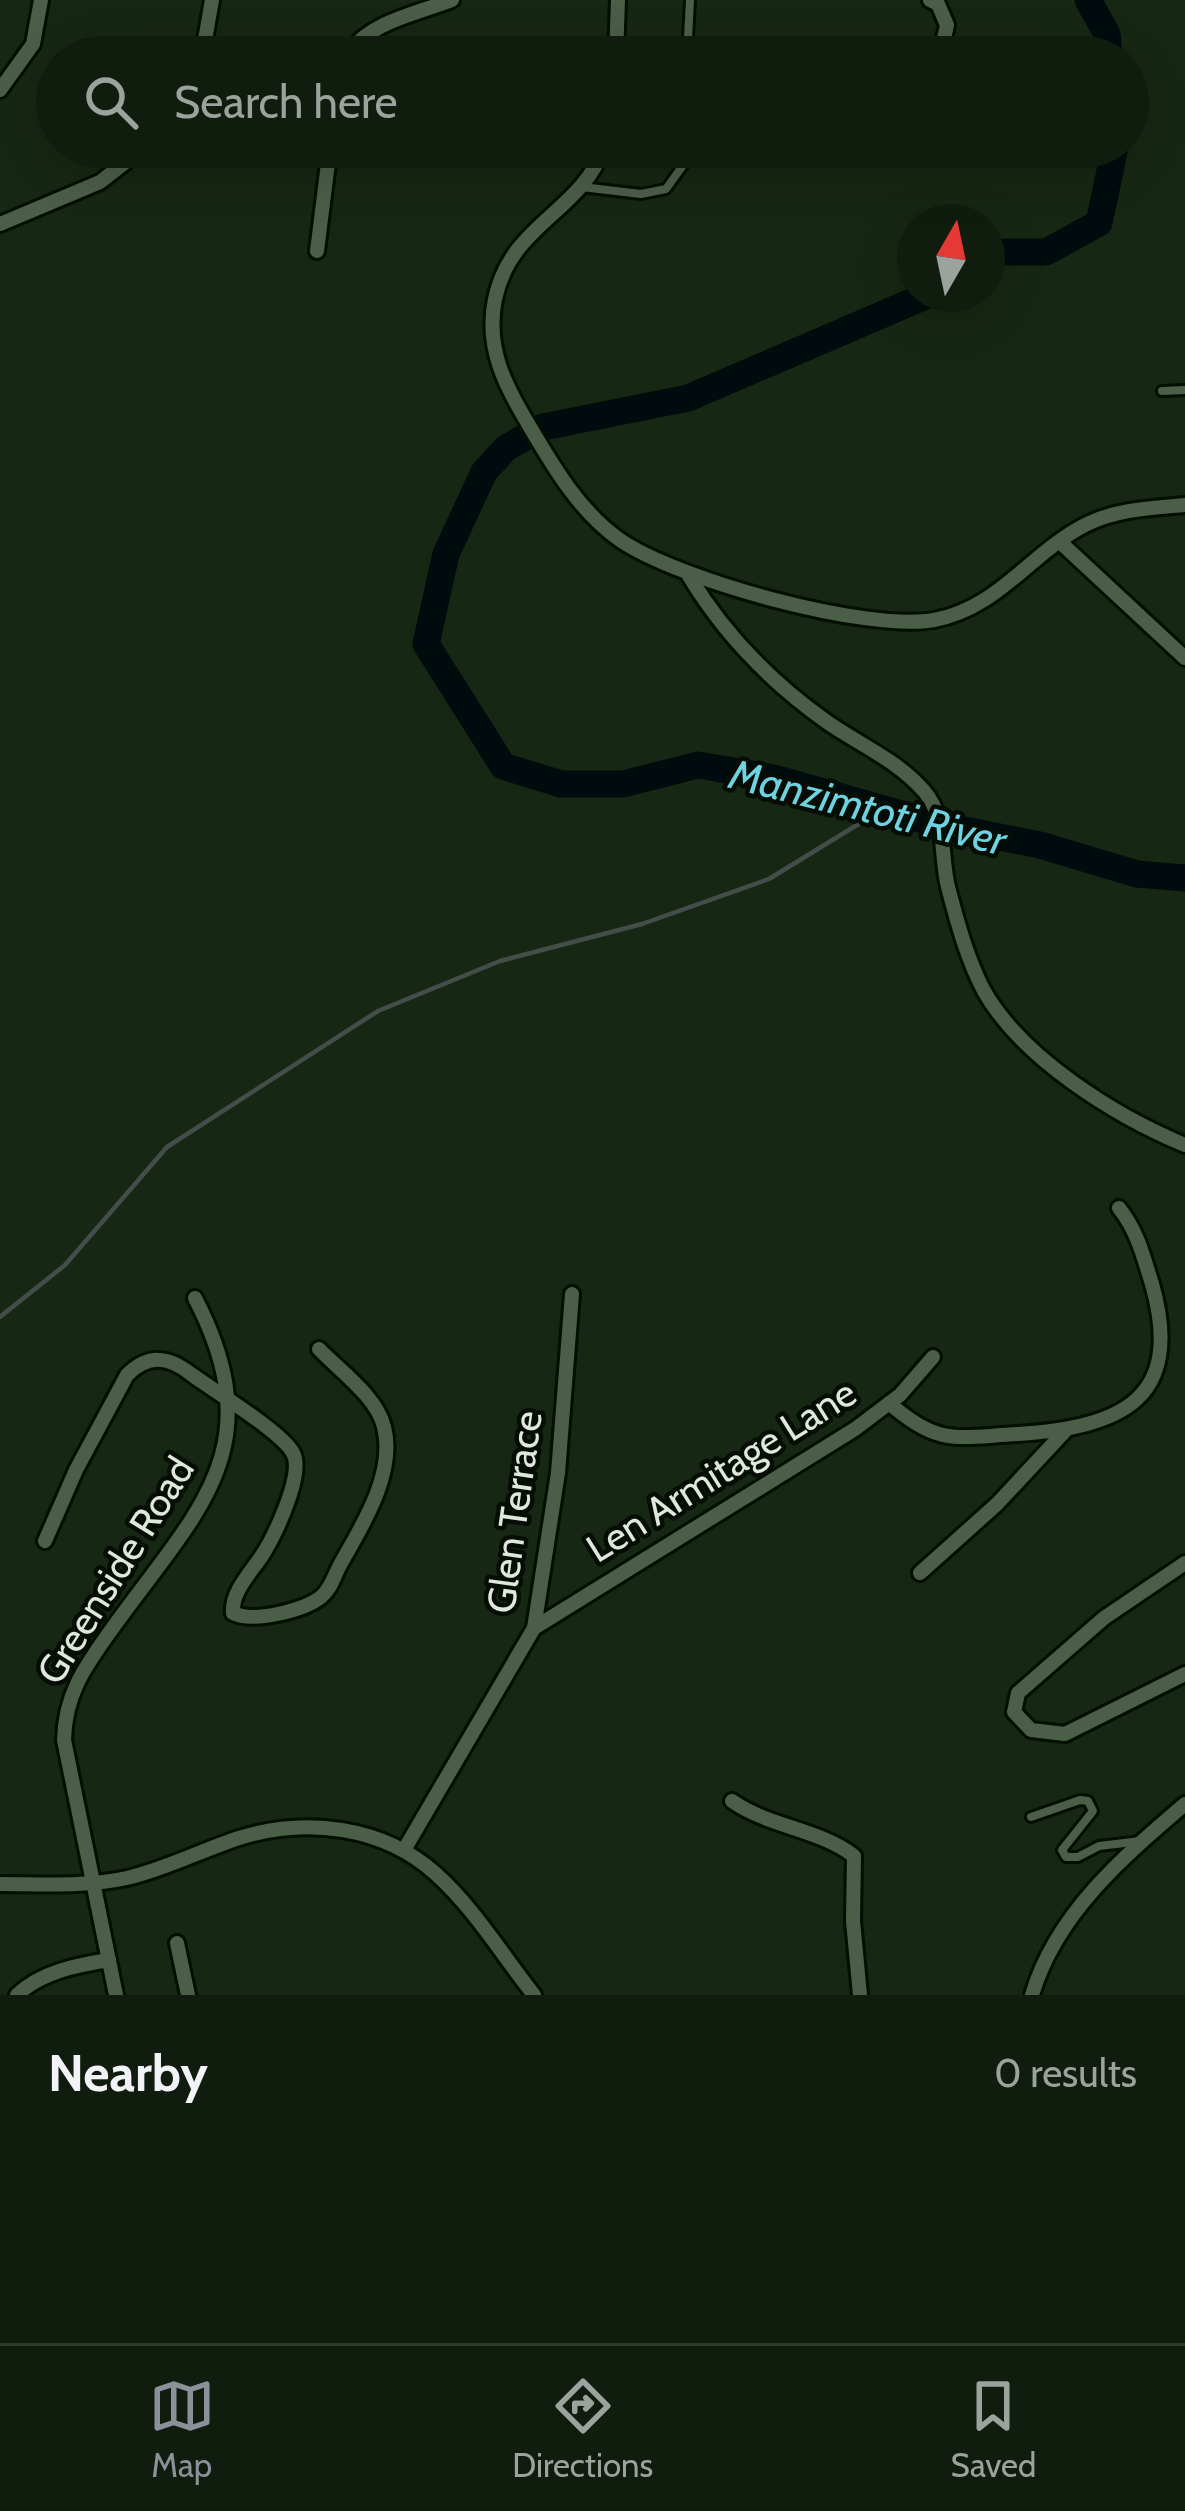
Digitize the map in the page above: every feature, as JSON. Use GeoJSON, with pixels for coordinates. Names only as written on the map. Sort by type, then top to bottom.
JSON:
{"type":"FeatureCollection","features":[{"type":"Feature","properties":{"kind":"street"},"geometry":{"type":"LineString","coordinates":[[0,90],[33,44],[41,0]]}},
{"type":"Feature","properties":{"kind":"street"},"geometry":{"type":"LineString","coordinates":[[206,36],[212,0]]}},
{"type":"Feature","properties":{"kind":"street"},"geometry":{"type":"LineString","coordinates":[[365,36],[452,0]]}},
{"type":"Feature","properties":{"kind":"street"},"geometry":{"type":"LineString","coordinates":[[617,36],[618,0]]}},
{"type":"Feature","properties":{"kind":"street"},"geometry":{"type":"LineString","coordinates":[[930,0],[938,4],[947,25],[945,36]]}},
{"type":"Feature","properties":{"kind":"street"},"geometry":{"type":"LineString","coordinates":[[0,224],[100,182],[118,168]]}},
{"type":"Feature","properties":{"kind":"street"},"geometry":{"type":"LineString","coordinates":[[317,251],[327,168]]}},
{"type":"Feature","properties":{"kind":"street"},"geometry":{"type":"LineString","coordinates":[[593,168],[582,188],[511,255],[491,322],[494,354],[512,398],[562,480],[617,539],[689,577],[902,622],[963,612],[994,596],[1087,523],[1127,510],[1185,505]]}},
{"type":"Feature","properties":{"kind":"street"},"geometry":{"type":"LineString","coordinates":[[1060,542],[1185,658]]}},
{"type":"Feature","properties":{"kind":"street"},"geometry":{"type":"LineString","coordinates":[[689,577],[724,628],[776,681],[830,724],[898,766],[925,791],[936,808],[944,873],[958,924],[984,989],[1021,1041],[1073,1081],[1185,1145]]}},
{"type":"Feature","properties":{"kind":"street"},"geometry":{"type":"LineString","coordinates":[[889,1403],[909,1421],[951,1439],[1066,1430],[1138,1400],[1155,1379],[1165,1341],[1142,1245],[1119,1208]]}},
{"type":"Feature","properties":{"kind":"street","name":"Glen Terrace"},"geometry":{"type":"LineString","coordinates":[[404,1850],[534,1628],[558,1473],[572,1294]]}},
{"type":"Feature","properties":{"kind":"street","name":"Greenside Road"},"geometry":{"type":"LineString","coordinates":[[116,1995],[64,1740],[70,1694],[212,1483],[225,1454],[231,1405],[214,1335],[195,1298]]}},
{"type":"Feature","properties":{"kind":"street"},"geometry":{"type":"LineString","coordinates":[[45,1541],[107,1407],[138,1364],[161,1359],[176,1364],[283,1442],[296,1463],[295,1479],[270,1543],[233,1602],[233,1613],[245,1617],[309,1604],[328,1589],[350,1549],[386,1459],[383,1422],[376,1408],[319,1349]]}},
{"type":"Feature","properties":{"kind":"street","name":"Len Armitage Lane"},"geometry":{"type":"LineString","coordinates":[[534,1628],[855,1429],[889,1403],[933,1358]]}},
{"type":"Feature","properties":{"kind":"street"},"geometry":{"type":"LineString","coordinates":[[920,1574],[997,1504],[1066,1430]]}},
{"type":"Feature","properties":{"kind":"street"},"geometry":{"type":"LineString","coordinates":[[1185,1563],[1104,1618],[1018,1693],[1014,1712],[1031,1730],[1065,1734],[1185,1674]]}},
{"type":"Feature","properties":{"kind":"street"},"geometry":{"type":"LineString","coordinates":[[732,1801],[749,1813],[854,1856],[853,1921],[860,1995]]}},
{"type":"Feature","properties":{"kind":"street"},"geometry":{"type":"LineString","coordinates":[[1032,1995],[1041,1966],[1084,1900],[1185,1804]]}},
{"type":"Feature","properties":{"kind":"street"},"geometry":{"type":"LineString","coordinates":[[0,1884],[92,1883],[140,1874],[280,1828],[351,1830],[404,1850],[454,1893],[534,1995]]}},
{"type":"Feature","properties":{"kind":"street"},"geometry":{"type":"LineString","coordinates":[[177,1943],[188,1995]]}},
{"type":"Feature","properties":{"kind":"street"},"geometry":{"type":"LineString","coordinates":[[17,1995],[52,1974],[110,1960]]}},
{"type":"Feature","properties":{"kind":"lane"},"geometry":{"type":"LineString","coordinates":[[688,36],[690,0]]}},
{"type":"Feature","properties":{"kind":"lane"},"geometry":{"type":"LineString","coordinates":[[582,188],[641,194],[666,189],[681,168]]}},
{"type":"Feature","properties":{"kind":"lane"},"geometry":{"type":"LineString","coordinates":[[1162,391],[1185,390]]}},
{"type":"Feature","properties":{"kind":"lane"},"geometry":{"type":"LineString","coordinates":[[1031,1817],[1080,1799],[1088,1801],[1093,1811],[1066,1843],[1062,1850],[1066,1857],[1142,1840]]}},
{"type":"Feature","properties":{"kind":"waterway","name":"Manzimtoti River"},"geometry":{"type":"LineString","coordinates":[[1088,0],[1107,36]]}},
{"type":"Feature","properties":{"kind":"waterway","name":"Manzimtoti River"},"geometry":{"type":"LineString","coordinates":[[1005,252],[1046,252],[1099,223],[1111,168]]}},
{"type":"Feature","properties":{"kind":"waterway","name":"Manzimtoti River"},"geometry":{"type":"LineString","coordinates":[[897,308],[688,398],[543,427],[506,448],[484,472],[446,554],[426,644],[503,766],[561,784],[623,784],[698,765],[774,778],[1137,874],[1185,878]]}},
{"type":"Feature","properties":{"kind":"waterway"},"geometry":{"type":"LineString","coordinates":[[0,1317],[65,1265],[167,1147],[378,1011],[500,961],[642,924],[769,879],[883,809]]}}]}
